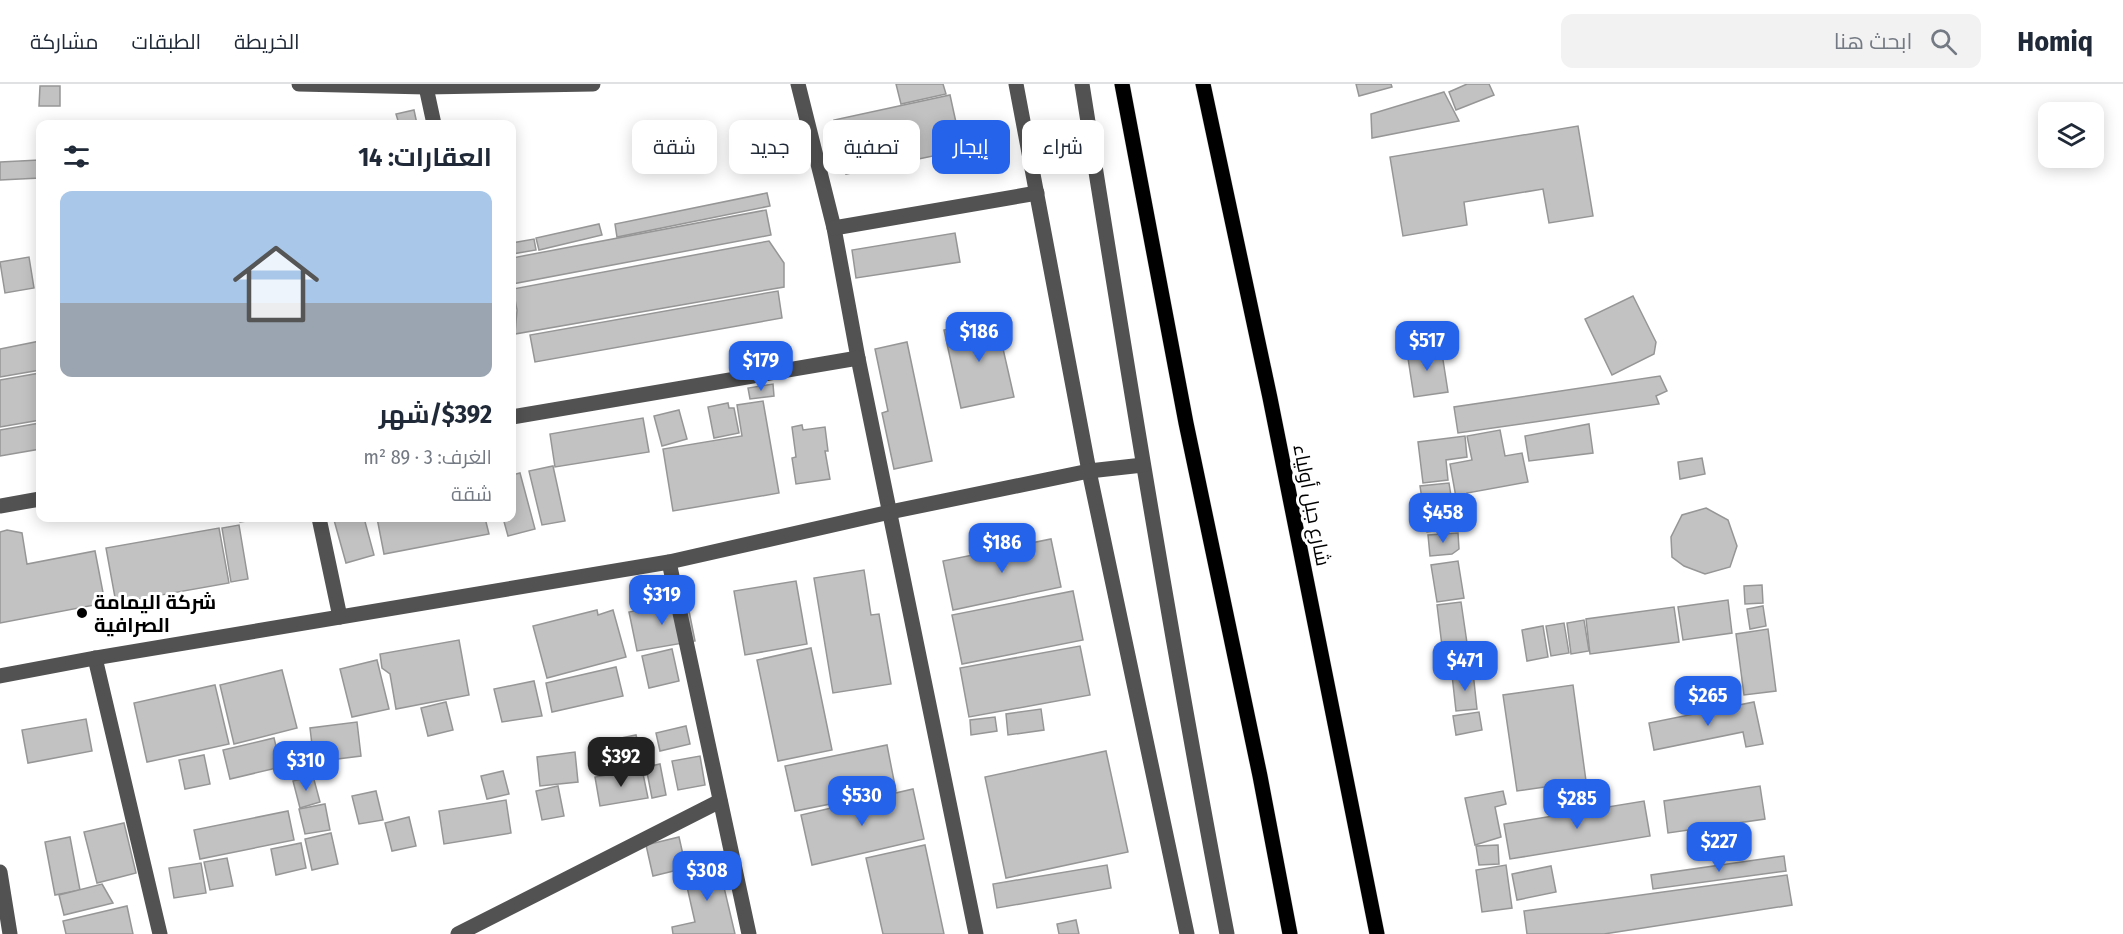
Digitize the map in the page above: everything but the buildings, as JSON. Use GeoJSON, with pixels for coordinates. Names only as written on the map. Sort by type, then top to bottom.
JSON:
{"type":"FeatureCollection","features":[{"type":"Feature","properties":{"kind":"main road"},"geometry":{"type":"LineString","coordinates":[[1122,84],[1186,423],[1260,776],[1290,934]]}},
{"type":"Feature","properties":{"kind":"main road","name":"شارع جبل أولياء"},"geometry":{"type":"LineString","coordinates":[[1203,84],[1270,398],[1377,934]]}},
{"type":"Feature","properties":{"kind":"street"},"geometry":{"type":"LineString","coordinates":[[300,84],[426,87],[593,84]]}},
{"type":"Feature","properties":{"kind":"street"},"geometry":{"type":"LineString","coordinates":[[798,84],[834,228],[858,358],[976,934]]}},
{"type":"Feature","properties":{"kind":"street"},"geometry":{"type":"LineString","coordinates":[[1016,84],[1089,471],[1187,934]]}},
{"type":"Feature","properties":{"kind":"street"},"geometry":{"type":"LineString","coordinates":[[1082,84],[1143,465],[1197,777],[1227,934]]}},
{"type":"Feature","properties":{"kind":"street"},"geometry":{"type":"LineString","coordinates":[[426,87],[433,120]]}},
{"type":"Feature","properties":{"kind":"street"},"geometry":{"type":"LineString","coordinates":[[834,228],[1037,193]]}},
{"type":"Feature","properties":{"kind":"street"},"geometry":{"type":"LineString","coordinates":[[516,416],[858,358]]}},
{"type":"Feature","properties":{"kind":"street"},"geometry":{"type":"LineString","coordinates":[[0,676],[669,562],[890,512],[1089,471],[1143,465]]}},
{"type":"Feature","properties":{"kind":"street"},"geometry":{"type":"LineString","coordinates":[[0,506],[36,500]]}},
{"type":"Feature","properties":{"kind":"street"},"geometry":{"type":"LineString","coordinates":[[320,522],[340,617]]}},
{"type":"Feature","properties":{"kind":"street"},"geometry":{"type":"LineString","coordinates":[[669,562],[749,934]]}},
{"type":"Feature","properties":{"kind":"street"},"geometry":{"type":"LineString","coordinates":[[95,658],[160,934]]}},
{"type":"Feature","properties":{"kind":"street"},"geometry":{"type":"LineString","coordinates":[[458,934],[720,801]]}},
{"type":"Feature","properties":{"kind":"street"},"geometry":{"type":"LineString","coordinates":[[0,872],[10,934]]}},
{"type":"Feature","properties":{"kind":"place","name":"شركة اليمامة الصرافية"},"geometry":{"type":"Point","coordinates":[82,613]}}]}
